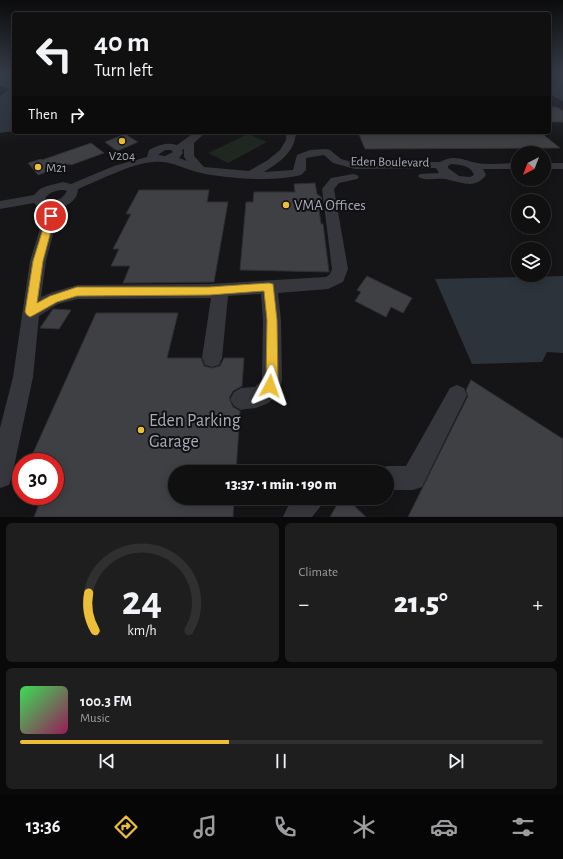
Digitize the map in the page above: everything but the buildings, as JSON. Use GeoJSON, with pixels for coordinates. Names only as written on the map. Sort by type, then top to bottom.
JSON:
{"type":"FeatureCollection","features":[{"type":"Feature","properties":{"kind":"street"},"geometry":{"type":"LineString","coordinates":[[154,158],[152,154],[159,148],[168,146],[177,149],[190,142],[199,134]]}},
{"type":"Feature","properties":{"kind":"street"},"geometry":{"type":"LineString","coordinates":[[252,174],[286,152],[292,138],[291,134]]}},
{"type":"Feature","properties":{"kind":"street"},"geometry":{"type":"LineString","coordinates":[[190,142],[189,157],[200,169]]}},
{"type":"Feature","properties":{"kind":"street"},"geometry":{"type":"LineString","coordinates":[[0,476],[23,378],[30,312],[46,201],[45,191],[50,188],[63,186],[71,188],[118,168],[154,158],[161,160],[170,158],[176,155],[177,149]]}},
{"type":"Feature","properties":{"kind":"street"},"geometry":{"type":"LineString","coordinates":[[170,158],[200,169],[252,174],[292,175],[298,173],[301,169],[301,156],[321,152]]}},
{"type":"Feature","properties":{"kind":"street","name":"Eden Boulevard"},"geometry":{"type":"LineString","coordinates":[[334,170],[321,161],[321,152],[354,171],[448,176],[468,181],[478,178],[480,175],[511,175]]}},
{"type":"Feature","properties":{"kind":"street"},"geometry":{"type":"LineString","coordinates":[[365,153],[373,171]]}},
{"type":"Feature","properties":{"kind":"street","name":"Eden Boulevard"},"geometry":{"type":"LineString","coordinates":[[373,171],[442,166],[449,161],[456,161],[473,166],[511,166]]}},
{"type":"Feature","properties":{"kind":"street","name":"Eden Boulevard"},"geometry":{"type":"LineString","coordinates":[[442,166],[442,169],[448,176]]}},
{"type":"Feature","properties":{"kind":"street"},"geometry":{"type":"LineString","coordinates":[[473,166],[477,169],[480,175]]}},
{"type":"Feature","properties":{"kind":"street"},"geometry":{"type":"LineString","coordinates":[[551,166],[563,166]]}},
{"type":"Feature","properties":{"kind":"street"},"geometry":{"type":"LineString","coordinates":[[335,234],[323,200],[323,182],[334,170],[354,171]]}},
{"type":"Feature","properties":{"kind":"street"},"geometry":{"type":"LineString","coordinates":[[30,312],[54,299],[77,292],[220,290],[328,284],[336,278],[340,269],[328,189],[335,180],[354,171]]}},
{"type":"Feature","properties":{"kind":"street"},"geometry":{"type":"LineString","coordinates":[[551,175],[563,175]]}},
{"type":"Feature","properties":{"kind":"street"},"geometry":{"type":"LineString","coordinates":[[0,205],[68,198],[73,192],[71,188]]}},
{"type":"Feature","properties":{"kind":"street"},"geometry":{"type":"LineString","coordinates":[[241,399],[256,399],[260,397],[268,390],[272,382],[272,320],[269,287]]}},
{"type":"Feature","properties":{"kind":"street"},"geometry":{"type":"LineString","coordinates":[[212,358],[220,290]]}},
{"type":"Feature","properties":{"kind":"street"},"geometry":{"type":"LineString","coordinates":[[394,478],[413,478],[456,395]]}},
{"type":"Feature","properties":{"kind":"street"},"geometry":{"type":"LineString","coordinates":[[296,517],[305,505]]}},
{"type":"Feature","properties":{"kind":"shaded area"},"geometry":{"type":"Polygon","coordinates":[[[0,97],[12,97],[12,131],[0,133],[0,97]]]}},
{"type":"Feature","properties":{"kind":"shaded area"},"geometry":{"type":"Polygon","coordinates":[[[555,97],[563,97],[563,101],[555,97]]]}},
{"type":"Feature","properties":{"kind":"shaded area"},"geometry":{"type":"Polygon","coordinates":[[[248,134],[267,142],[228,163],[208,153],[248,134]]]}},
{"type":"Feature","properties":{"kind":"shaded area"},"geometry":{"type":"Polygon","coordinates":[[[551,276],[563,276],[563,353],[547,352],[542,362],[472,364],[435,279],[511,277],[511,282],[551,282],[551,276]]]}},
{"type":"Feature","properties":{"kind":"place","name":"V204"},"geometry":{"type":"Point","coordinates":[122,141]}},
{"type":"Feature","properties":{"kind":"place","name":"M21"},"geometry":{"type":"Point","coordinates":[38,167]}},
{"type":"Feature","properties":{"kind":"place","name":"VMA Offices"},"geometry":{"type":"Point","coordinates":[286,205]}},
{"type":"Feature","properties":{"kind":"place","name":"Eden Parking Garage"},"geometry":{"type":"Point","coordinates":[141,430]}},
{"type":"Feature","properties":{"kind":"route"},"geometry":{"type":"LineString","coordinates":[[51,216],[46,238],[38,261],[30,312],[54,299],[77,292],[209,291],[269,287],[272,320],[272,382],[270,386]]}}]}
